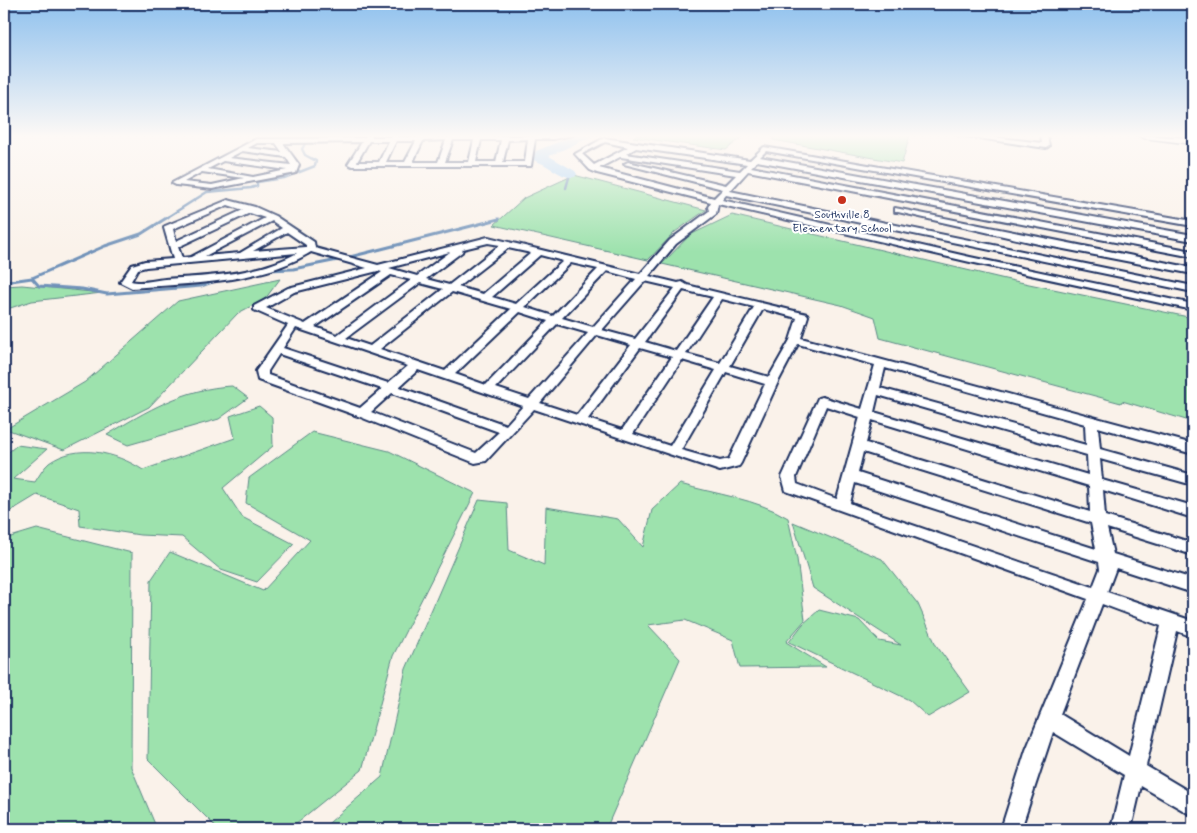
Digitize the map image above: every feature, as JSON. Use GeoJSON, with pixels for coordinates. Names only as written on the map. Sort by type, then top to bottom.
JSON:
{"type":"FeatureCollection","features":[{"type":"Feature","properties":{"kind":"street"},"geometry":{"type":"LineString","coordinates":[[193,174],[176,183],[207,188],[285,174]]}},
{"type":"Feature","properties":{"kind":"street"},"geometry":{"type":"LineString","coordinates":[[226,174],[261,179]]}},
{"type":"Feature","properties":{"kind":"street"},"geometry":{"type":"LineString","coordinates":[[614,174],[715,202],[884,241],[1193,307]]}},
{"type":"Feature","properties":{"kind":"street"},"geometry":{"type":"LineString","coordinates":[[664,174],[890,227],[1193,289]]}},
{"type":"Feature","properties":{"kind":"street"},"geometry":{"type":"LineString","coordinates":[[294,324],[262,371],[262,377],[362,413],[475,458],[486,455],[673,242],[684,233],[699,225],[713,212],[712,207],[715,202],[741,174]]}},
{"type":"Feature","properties":{"kind":"street"},"geometry":{"type":"LineString","coordinates":[[786,174],[829,184],[1193,254],[1190,237],[1181,221]]}},
{"type":"Feature","properties":{"kind":"street"},"geometry":{"type":"LineString","coordinates":[[829,184],[834,174]]}},
{"type":"Feature","properties":{"kind":"street"},"geometry":{"type":"LineString","coordinates":[[845,174],[1190,237]]}},
{"type":"Feature","properties":{"kind":"street"},"geometry":{"type":"LineString","coordinates":[[884,241],[913,174],[1193,223]]}},
{"type":"Feature","properties":{"kind":"street"},"geometry":{"type":"LineString","coordinates":[[178,261],[168,228],[228,202],[252,209],[272,218],[311,244],[310,249]]}},
{"type":"Feature","properties":{"kind":"street"},"geometry":{"type":"LineString","coordinates":[[1085,204],[1091,286]]}},
{"type":"Feature","properties":{"kind":"street"},"geometry":{"type":"LineString","coordinates":[[174,246],[252,209]]}},
{"type":"Feature","properties":{"kind":"street"},"geometry":{"type":"LineString","coordinates":[[898,210],[1193,271]]}},
{"type":"Feature","properties":{"kind":"street"},"geometry":{"type":"LineString","coordinates":[[191,260],[272,218]]}},
{"type":"Feature","properties":{"kind":"street"},"geometry":{"type":"LineString","coordinates":[[1003,250],[1005,218]]}},
{"type":"Feature","properties":{"kind":"street"},"geometry":{"type":"LineString","coordinates":[[239,256],[288,228]]}},
{"type":"Feature","properties":{"kind":"street"},"geometry":{"type":"LineString","coordinates":[[488,240],[605,268],[682,285],[803,316],[795,340],[772,382],[734,463],[720,466],[673,452],[294,324],[258,308],[291,290],[488,240]]}},
{"type":"Feature","properties":{"kind":"street"},"geometry":{"type":"LineString","coordinates":[[372,350],[507,244]]}},
{"type":"Feature","properties":{"kind":"street"},"geometry":{"type":"LineString","coordinates":[[338,339],[465,245]]}},
{"type":"Feature","properties":{"kind":"street"},"geometry":{"type":"LineString","coordinates":[[310,249],[275,266],[241,273],[132,285],[125,282],[135,267],[139,265],[310,249],[451,288],[722,369],[772,382]]}},
{"type":"Feature","properties":{"kind":"street"},"geometry":{"type":"LineString","coordinates":[[485,298],[538,252]]}},
{"type":"Feature","properties":{"kind":"street"},"geometry":{"type":"LineString","coordinates":[[448,375],[570,260]]}},
{"type":"Feature","properties":{"kind":"street"},"geometry":{"type":"LineString","coordinates":[[488,389],[605,268]]}},
{"type":"Feature","properties":{"kind":"street"},"geometry":{"type":"LineString","coordinates":[[307,328],[388,272]]}},
{"type":"Feature","properties":{"kind":"street"},"geometry":{"type":"LineString","coordinates":[[580,420],[682,285]]}},
{"type":"Feature","properties":{"kind":"street"},"geometry":{"type":"LineString","coordinates":[[625,435],[720,295]]}},
{"type":"Feature","properties":{"kind":"street"},"geometry":{"type":"LineString","coordinates":[[673,452],[760,305]]}},
{"type":"Feature","properties":{"kind":"street"},"geometry":{"type":"LineString","coordinates":[[795,340],[1193,449]]}},
{"type":"Feature","properties":{"kind":"street"},"geometry":{"type":"LineString","coordinates":[[276,349],[508,431]]}},
{"type":"Feature","properties":{"kind":"street"},"geometry":{"type":"LineString","coordinates":[[842,506],[881,363]]}},
{"type":"Feature","properties":{"kind":"street"},"geometry":{"type":"LineString","coordinates":[[362,413],[416,365]]}},
{"type":"Feature","properties":{"kind":"street"},"geometry":{"type":"LineString","coordinates":[[875,390],[1193,480]]}},
{"type":"Feature","properties":{"kind":"street"},"geometry":{"type":"LineString","coordinates":[[1193,512],[822,401],[789,477],[791,487],[1193,629]]}},
{"type":"Feature","properties":{"kind":"street"},"geometry":{"type":"LineString","coordinates":[[1011,829],[1036,750],[1099,596],[1108,569],[1108,558],[1098,520],[1091,421]]}},
{"type":"Feature","properties":{"kind":"street"},"geometry":{"type":"LineString","coordinates":[[859,446],[1193,549]]}},
{"type":"Feature","properties":{"kind":"street"},"geometry":{"type":"LineString","coordinates":[[850,476],[1193,586]]}},
{"type":"Feature","properties":{"kind":"street"},"geometry":{"type":"LineString","coordinates":[[1121,829],[1171,621]]}},
{"type":"Feature","properties":{"kind":"street"},"geometry":{"type":"LineString","coordinates":[[1050,719],[1193,806]]}},
{"type":"Feature","properties":{"kind":"green space"},"geometry":{"type":"Polygon","coordinates":[[[574,175],[706,210],[675,232],[648,260],[494,225],[524,198],[574,175]]]}},
{"type":"Feature","properties":{"kind":"green space"},"geometry":{"type":"Polygon","coordinates":[[[732,215],[1005,279],[1193,318],[1193,422],[1122,401],[1121,403],[880,338],[875,317],[841,305],[662,264],[690,235],[732,215]]]}},
{"type":"Feature","properties":{"kind":"green space"},"geometry":{"type":"Polygon","coordinates":[[[280,279],[265,299],[238,313],[149,407],[64,450],[6,429],[85,382],[178,301],[280,279]]]}},
{"type":"Feature","properties":{"kind":"green space"},"geometry":{"type":"Polygon","coordinates":[[[22,285],[102,293],[32,301],[4,310],[4,286],[22,285]]]}},
{"type":"Feature","properties":{"kind":"green space"},"geometry":{"type":"Polygon","coordinates":[[[232,386],[248,398],[219,419],[128,445],[107,435],[136,417],[166,402],[198,391],[232,386]]]}},
{"type":"Feature","properties":{"kind":"green space"},"geometry":{"type":"Polygon","coordinates":[[[259,406],[272,417],[273,446],[223,488],[242,517],[294,544],[257,582],[221,570],[182,537],[140,535],[80,526],[79,509],[37,495],[4,515],[4,456],[17,445],[47,449],[13,479],[35,482],[49,463],[72,453],[84,452],[96,452],[121,458],[143,470],[235,438],[230,416],[259,406]]]}},
{"type":"Feature","properties":{"kind":"green space"},"geometry":{"type":"Polygon","coordinates":[[[312,432],[389,451],[475,493],[393,656],[362,770],[289,829],[218,829],[148,759],[151,580],[170,552],[263,591],[310,540],[246,503],[249,478],[312,432]]]}},
{"type":"Feature","properties":{"kind":"green space"},"geometry":{"type":"Polygon","coordinates":[[[680,484],[763,506],[788,518],[797,559],[805,620],[786,642],[826,667],[740,668],[733,640],[685,620],[648,625],[680,659],[606,829],[322,829],[382,777],[406,669],[479,500],[507,503],[509,550],[544,565],[546,507],[618,519],[643,547],[652,510],[680,484]]]}},
{"type":"Feature","properties":{"kind":"green space"},"geometry":{"type":"Polygon","coordinates":[[[793,522],[882,559],[918,604],[936,645],[970,692],[928,717],[909,700],[789,642],[803,624],[819,610],[859,620],[879,641],[901,645],[813,588],[793,522]]]}},
{"type":"Feature","properties":{"kind":"green space"},"geometry":{"type":"Polygon","coordinates":[[[37,529],[132,553],[131,767],[157,829],[4,829],[4,539],[37,529]]]}},
{"type":"Feature","properties":{"kind":"waterway"},"geometry":{"type":"LineString","coordinates":[[166,218],[207,192],[251,188],[257,186],[257,182],[284,178],[295,174]]}},
{"type":"Feature","properties":{"kind":"waterway"},"geometry":{"type":"LineString","coordinates":[[566,188],[570,174]]}},
{"type":"Feature","properties":{"kind":"waterway"},"geometry":{"type":"LineString","coordinates":[[32,278],[105,246],[141,234],[168,217]]}},
{"type":"Feature","properties":{"kind":"waterway"},"geometry":{"type":"LineString","coordinates":[[267,270],[293,269],[338,260],[499,219]]}},
{"type":"Feature","properties":{"kind":"waterway"},"geometry":{"type":"LineString","coordinates":[[4,282],[32,278]]}},
{"type":"Feature","properties":{"kind":"waterway"},"geometry":{"type":"LineString","coordinates":[[32,278],[39,286],[82,289],[107,294],[201,286],[218,280]]}},
{"type":"Feature","properties":{"kind":"place","name":"Southville 8 Elementary School"},"geometry":{"type":"Point","coordinates":[842,200]}}]}
